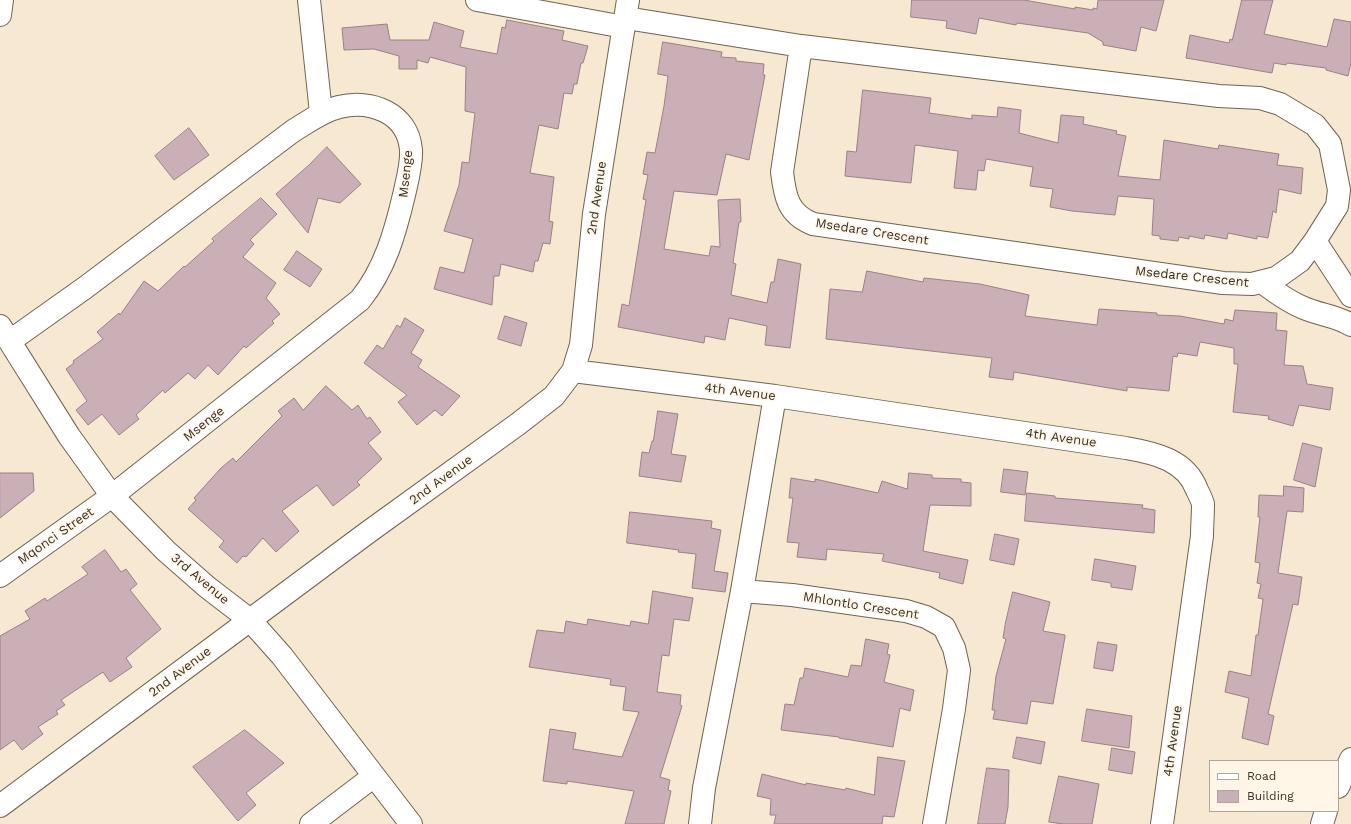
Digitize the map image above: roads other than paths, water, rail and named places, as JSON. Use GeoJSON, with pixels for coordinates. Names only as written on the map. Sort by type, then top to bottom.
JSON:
{"type":"FeatureCollection","features":[{"type":"Feature","properties":{"kind":"street"},"geometry":{"type":"LineString","coordinates":[[0,15],[2,0]]}},
{"type":"Feature","properties":{"kind":"street"},"geometry":{"type":"LineString","coordinates":[[309,0],[321,113]]}},
{"type":"Feature","properties":{"kind":"street","name":"Msedare Crescent"},"geometry":{"type":"LineString","coordinates":[[477,0],[626,15],[801,46],[1219,96],[1260,98],[1280,104],[1315,125],[1330,144],[1339,190],[1337,206],[1315,241],[1300,261],[1276,278],[1252,284],[1223,283],[813,224],[801,219],[792,208],[785,193],[782,172],[801,46]]}},
{"type":"Feature","properties":{"kind":"street","name":"2nd Avenue"},"geometry":{"type":"LineString","coordinates":[[0,806],[554,396],[573,371],[581,345],[594,214],[626,15]]}},
{"type":"Feature","properties":{"kind":"street","name":"Msenge"},"geometry":{"type":"LineString","coordinates":[[5,333],[86,288],[293,131],[321,113],[353,104],[370,105],[387,111],[397,119],[406,133],[411,150],[408,181],[396,230],[386,257],[373,284],[360,300],[337,320],[112,496]]}},
{"type":"Feature","properties":{"kind":"street"},"geometry":{"type":"LineString","coordinates":[[1315,241],[1351,296]]}},
{"type":"Feature","properties":{"kind":"street"},"geometry":{"type":"LineString","coordinates":[[1262,282],[1282,297],[1305,308],[1343,320],[1351,325]]}},
{"type":"Feature","properties":{"kind":"street","name":"3rd Avenue"},"geometry":{"type":"LineString","coordinates":[[5,333],[69,436],[112,496],[166,551],[206,587],[250,620],[282,656],[411,824]]}},
{"type":"Feature","properties":{"kind":"street","name":"4th Avenue"},"geometry":{"type":"LineString","coordinates":[[573,371],[775,396],[1126,448],[1150,452],[1171,460],[1183,469],[1194,481],[1203,503],[1202,536],[1162,824]]}},
{"type":"Feature","properties":{"kind":"street"},"geometry":{"type":"LineString","coordinates":[[700,824],[704,788],[742,591],[775,396]]}},
{"type":"Feature","properties":{"kind":"street","name":"Mqonci Street"},"geometry":{"type":"LineString","coordinates":[[0,576],[112,496]]}},
{"type":"Feature","properties":{"kind":"street","name":"Mhlontlo Crescent"},"geometry":{"type":"LineString","coordinates":[[742,591],[792,595],[906,611],[926,617],[944,627],[954,648],[959,670],[954,709],[934,824]]}},
{"type":"Feature","properties":{"kind":"street"},"geometry":{"type":"LineString","coordinates":[[1339,785],[1351,759]]}},
{"type":"Feature","properties":{"kind":"street"},"geometry":{"type":"LineString","coordinates":[[311,824],[374,776]]}},
{"type":"Feature","properties":{"kind":"street"},"geometry":{"type":"LineString","coordinates":[[1322,824],[1326,812]]}}]}
